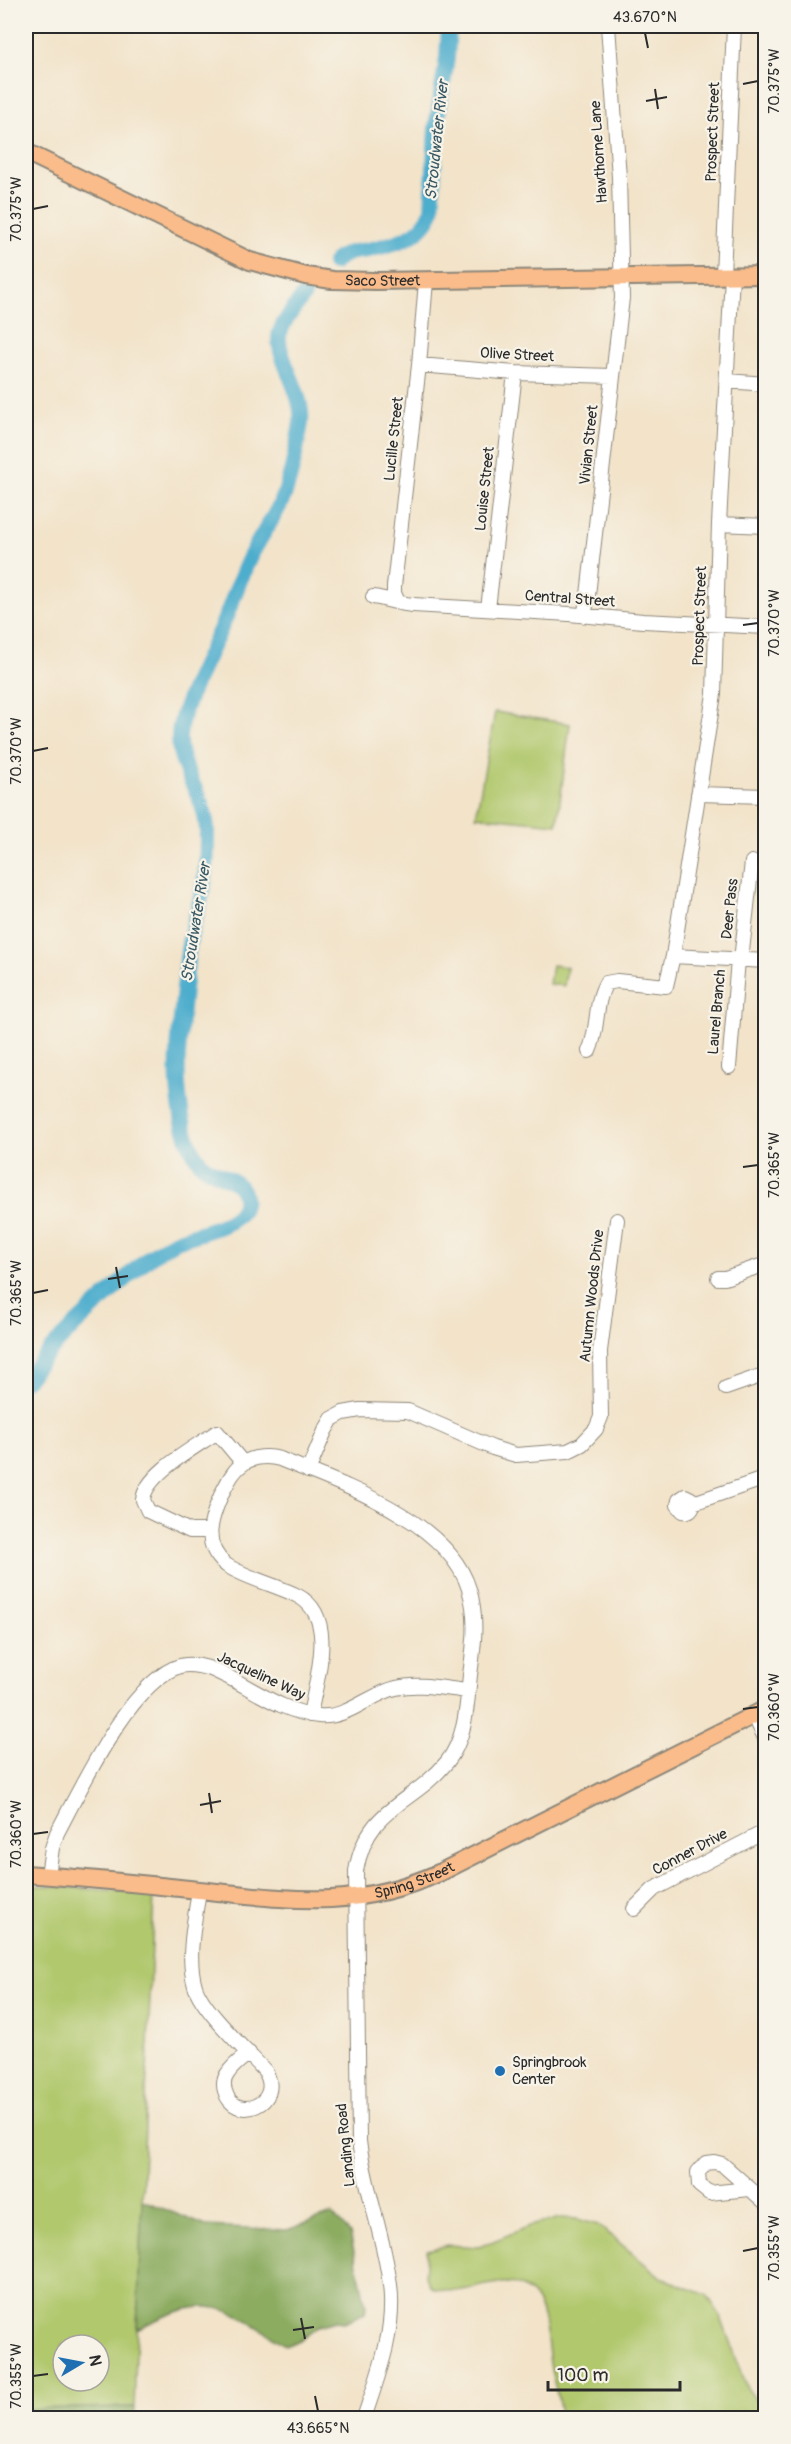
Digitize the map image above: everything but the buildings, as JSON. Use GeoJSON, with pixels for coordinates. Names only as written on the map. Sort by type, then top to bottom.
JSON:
{"type":"FeatureCollection","features":[{"type":"Feature","properties":{"kind":"main road","name":"Saco Street"},"geometry":{"type":"LineString","coordinates":[[26,152],[221,249],[257,264],[332,280],[426,281],[765,275]]}},
{"type":"Feature","properties":{"kind":"main road","name":"Spring Street"},"geometry":{"type":"LineString","coordinates":[[26,1874],[296,1900],[356,1898],[411,1885],[439,1873],[760,1712]]}},
{"type":"Feature","properties":{"kind":"street","name":"Hawthorne Lane"},"geometry":{"type":"LineString","coordinates":[[608,26],[619,177],[622,277]]}},
{"type":"Feature","properties":{"kind":"street","name":"Prospect Street"},"geometry":{"type":"LineString","coordinates":[[588,1051],[594,1038],[602,990],[606,983],[617,981],[666,986],[673,956],[714,694],[719,524],[727,381],[727,275],[734,26]]}},
{"type":"Feature","properties":{"kind":"street","name":"Vivian Street"},"geometry":{"type":"LineString","coordinates":[[584,616],[622,298],[622,277]]}},
{"type":"Feature","properties":{"kind":"street","name":"Lucille Street"},"geometry":{"type":"LineString","coordinates":[[397,600],[394,586],[419,365],[426,281]]}},
{"type":"Feature","properties":{"kind":"street","name":"Olive Street"},"geometry":{"type":"LineString","coordinates":[[419,365],[515,373],[612,376]]}},
{"type":"Feature","properties":{"kind":"street","name":"Louise Street"},"geometry":{"type":"LineString","coordinates":[[488,609],[515,373]]}},
{"type":"Feature","properties":{"kind":"street"},"geometry":{"type":"LineString","coordinates":[[727,381],[765,384]]}},
{"type":"Feature","properties":{"kind":"street"},"geometry":{"type":"LineString","coordinates":[[719,524],[765,526]]}},
{"type":"Feature","properties":{"kind":"street","name":"Central Street"},"geometry":{"type":"LineString","coordinates":[[373,597],[397,600],[402,604],[765,627]]}},
{"type":"Feature","properties":{"kind":"street"},"geometry":{"type":"LineString","coordinates":[[698,795],[765,796]]}},
{"type":"Feature","properties":{"kind":"street","name":"Deer Pass"},"geometry":{"type":"LineString","coordinates":[[740,960],[752,862]]}},
{"type":"Feature","properties":{"kind":"street"},"geometry":{"type":"LineString","coordinates":[[673,956],[765,961]]}},
{"type":"Feature","properties":{"kind":"street","name":"Laurel Branch"},"geometry":{"type":"LineString","coordinates":[[729,1067],[740,960]]}},
{"type":"Feature","properties":{"kind":"street","name":"Autumn Woods Drive"},"geometry":{"type":"LineString","coordinates":[[308,1471],[332,1419],[343,1413],[360,1410],[408,1412],[493,1448],[516,1455],[568,1451],[582,1444],[596,1429],[601,1417],[600,1351],[617,1220]]}},
{"type":"Feature","properties":{"kind":"street"},"geometry":{"type":"LineString","coordinates":[[718,1278],[725,1278],[765,1264]]}},
{"type":"Feature","properties":{"kind":"street"},"geometry":{"type":"LineString","coordinates":[[726,1388],[765,1374]]}},
{"type":"Feature","properties":{"kind":"street"},"geometry":{"type":"LineString","coordinates":[[210,1531],[190,1530],[148,1511],[143,1500],[147,1487],[157,1475],[217,1432],[243,1463],[228,1481],[213,1512],[210,1531],[211,1546],[226,1564],[298,1596],[310,1605],[318,1617],[322,1631],[322,1646],[310,1715]]}},
{"type":"Feature","properties":{"kind":"street","name":"Landing Road"},"geometry":{"type":"LineString","coordinates":[[243,1463],[258,1458],[273,1457],[387,1506],[427,1531],[450,1553],[466,1580],[474,1610],[475,1641],[460,1739],[446,1763],[387,1813],[367,1836],[358,1859],[356,1898],[359,2141],[363,2171],[387,2269],[391,2301],[381,2367],[363,2418]]}},
{"type":"Feature","properties":{"kind":"street"},"geometry":{"type":"LineString","coordinates":[[693,1503],[765,1478]]}},
{"type":"Feature","properties":{"kind":"street","name":"Jacqueline Way"},"geometry":{"type":"LineString","coordinates":[[48,1875],[57,1833],[115,1727],[141,1696],[165,1673],[180,1666],[204,1667],[286,1708],[310,1715],[334,1715],[386,1691],[403,1686],[468,1691]]}},
{"type":"Feature","properties":{"kind":"street"},"geometry":{"type":"LineString","coordinates":[[760,1712],[765,1740]]}},
{"type":"Feature","properties":{"kind":"street","name":"Conner Drive"},"geometry":{"type":"LineString","coordinates":[[634,1909],[654,1889],[765,1831]]}},
{"type":"Feature","properties":{"kind":"street"},"geometry":{"type":"LineString","coordinates":[[199,1890],[192,1962],[195,1988],[203,2002],[249,2053]]}},
{"type":"Feature","properties":{"kind":"street"},"geometry":{"type":"LineString","coordinates":[[749,2189],[765,2203]]}},
{"type":"Feature","properties":{"kind":"green space"},"geometry":{"type":"Polygon","coordinates":[[[495,712],[570,724],[557,824],[476,816],[495,712]]]}},
{"type":"Feature","properties":{"kind":"green space"},"geometry":{"type":"Polygon","coordinates":[[[552,965],[567,967],[564,986],[549,984],[552,965]]]}},
{"type":"Feature","properties":{"kind":"green space"},"geometry":{"type":"Polygon","coordinates":[[[26,1885],[154,1893],[134,2407],[26,2409],[26,1885]]]}},
{"type":"Feature","properties":{"kind":"green space"},"geometry":{"type":"Polygon","coordinates":[[[142,2200],[206,2226],[287,2230],[332,2214],[350,2233],[366,2306],[365,2313],[344,2322],[336,2321],[319,2326],[303,2338],[286,2346],[247,2320],[215,2308],[199,2307],[182,2310],[137,2329],[142,2200]]]}},
{"type":"Feature","properties":{"kind":"green space"},"geometry":{"type":"Polygon","coordinates":[[[560,2218],[577,2219],[598,2225],[662,2278],[707,2295],[720,2315],[747,2388],[761,2407],[765,2418],[561,2418],[543,2317],[532,2294],[522,2287],[509,2283],[496,2283],[454,2291],[445,2290],[431,2287],[425,2277],[427,2250],[448,2245],[479,2247],[530,2226],[560,2218]]]}},
{"type":"Feature","properties":{"kind":"green space"},"geometry":{"type":"Polygon","coordinates":[[[134,2407],[134,2418],[26,2418],[26,2409],[134,2407]]]}},
{"type":"Feature","properties":{"kind":"waterway","name":"Stroudwater River"},"geometry":{"type":"LineString","coordinates":[[334,263],[349,253],[368,250],[406,238],[422,228],[428,220],[432,211],[436,128],[447,58],[449,26]]}},
{"type":"Feature","properties":{"kind":"waterway","name":"Stroudwater River"},"geometry":{"type":"LineString","coordinates":[[26,1380],[67,1333],[150,1257],[174,1242],[214,1229],[234,1219],[241,1212],[244,1204],[241,1188],[206,1168],[195,1155],[187,1136],[180,1105],[178,1085],[180,1025],[189,945],[205,877],[207,832],[201,802],[183,763],[179,735],[182,718],[195,684],[241,577],[283,498],[289,480],[301,423],[301,411],[279,341],[285,322],[304,295]]}},
{"type":"Feature","properties":{"kind":"place","name":"Springbrook Center"},"geometry":{"type":"Point","coordinates":[500,2071]}}]}
